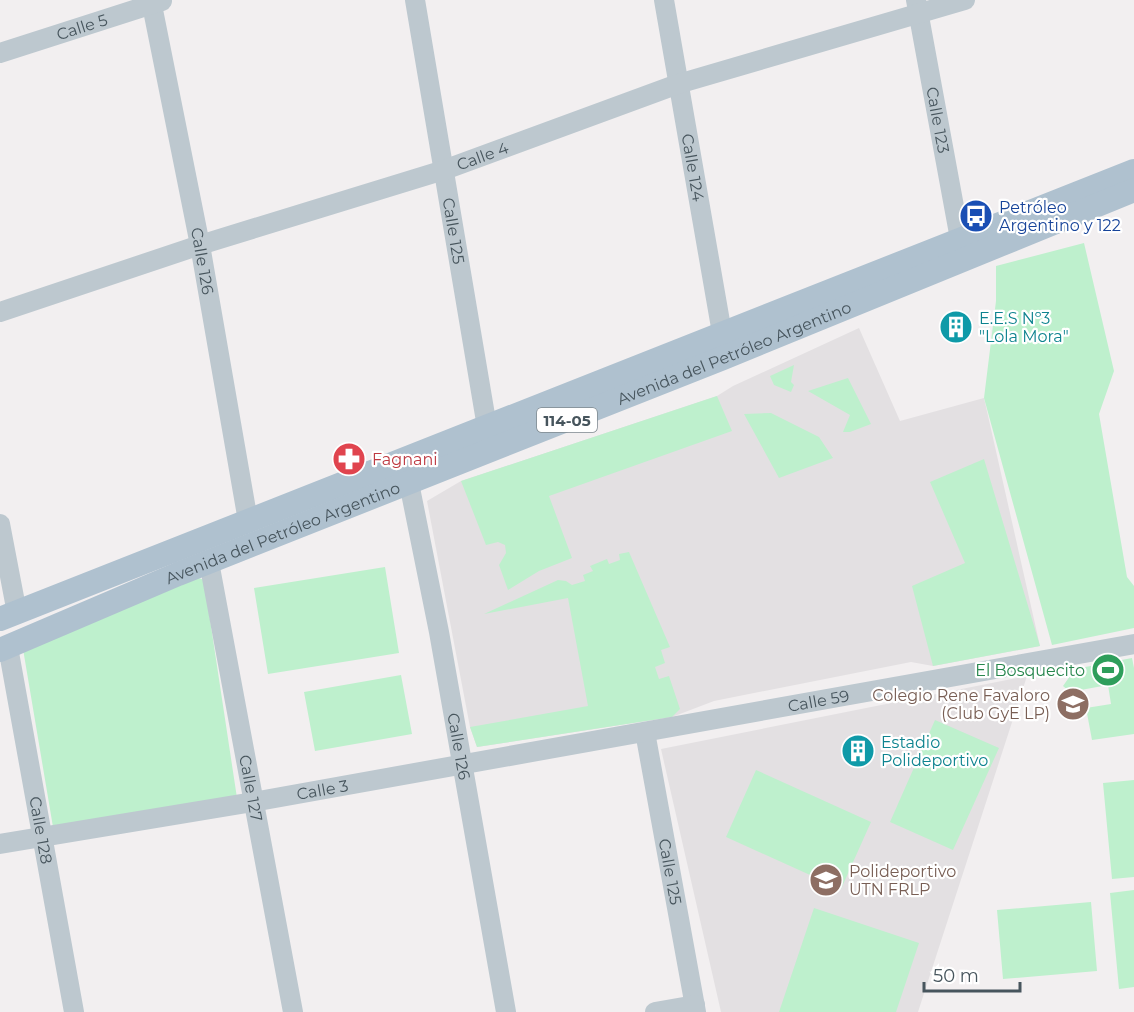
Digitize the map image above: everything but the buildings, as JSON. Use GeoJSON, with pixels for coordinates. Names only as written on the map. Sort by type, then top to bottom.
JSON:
{"type":"FeatureCollection","features":[{"type":"Feature","properties":{"kind":"main road","name":"Avenida del Petróleo Argentino"},"geometry":{"type":"LineString","coordinates":[[9,616],[1134,171]]}},
{"type":"Feature","properties":{"kind":"main road","name":"Avenida del Petróleo Argentino"},"geometry":{"type":"LineString","coordinates":[[4,649],[209,562],[1134,190]]}},
{"type":"Feature","properties":{"kind":"street","name":"Calle 125"},"geometry":{"type":"LineString","coordinates":[[415,0],[487,427]]}},
{"type":"Feature","properties":{"kind":"street","name":"Calle 124"},"geometry":{"type":"LineString","coordinates":[[664,0],[722,333]]}},
{"type":"Feature","properties":{"kind":"street","name":"Calle 4"},"geometry":{"type":"LineString","coordinates":[[0,312],[200,245],[444,170],[678,84],[917,7],[965,0]]}},
{"type":"Feature","properties":{"kind":"street","name":"Calle 5"},"geometry":{"type":"LineString","coordinates":[[0,53],[155,1]]}},
{"type":"Feature","properties":{"kind":"street","name":"Calle 126"},"geometry":{"type":"LineString","coordinates":[[155,1],[248,521]]}},
{"type":"Feature","properties":{"kind":"street","name":"Calle 123"},"geometry":{"type":"LineString","coordinates":[[917,7],[960,239]]}},
{"type":"Feature","properties":{"kind":"street","name":"Calle 126"},"geometry":{"type":"LineString","coordinates":[[409,483],[463,764],[506,1012]]}},
{"type":"Feature","properties":{"kind":"street"},"geometry":{"type":"LineString","coordinates":[[0,524],[9,616]]}},
{"type":"Feature","properties":{"kind":"street","name":"Calle 127"},"geometry":{"type":"LineString","coordinates":[[209,562],[293,1012]]}},
{"type":"Feature","properties":{"kind":"street","name":"Calle 59"},"geometry":{"type":"LineString","coordinates":[[645,732],[1134,645]]}},
{"type":"Feature","properties":{"kind":"street","name":"Calle 128"},"geometry":{"type":"LineString","coordinates":[[4,649],[74,1012]]}},
{"type":"Feature","properties":{"kind":"street","name":"Calle 125"},"geometry":{"type":"LineString","coordinates":[[645,732],[696,1009]]}},
{"type":"Feature","properties":{"kind":"street","name":"Calle 3"},"geometry":{"type":"LineString","coordinates":[[0,844],[253,802],[645,732]]}},
{"type":"Feature","properties":{"kind":"street"},"geometry":{"type":"LineString","coordinates":[[655,1012],[696,1009]]}},
{"type":"Feature","properties":{"kind":"shaded area"},"geometry":{"type":"Polygon","coordinates":[[[859,328],[900,421],[984,398],[1040,646],[933,666],[911,662],[714,701],[672,717],[477,747],[470,727],[427,501],[461,481],[717,396],[733,386],[859,328]]]}},
{"type":"Feature","properties":{"kind":"shaded area","name":"Polideportivo UTN FRLP"},"geometry":{"type":"Polygon","coordinates":[[[1027,676],[918,1012],[721,1012],[661,749],[1027,676]]]}},
{"type":"Feature","properties":{"kind":"green space"},"geometry":{"type":"Polygon","coordinates":[[[1084,243],[1114,371],[1099,414],[1127,577],[1134,586],[1134,628],[1052,645],[984,398],[996,301],[996,266],[1084,243]]]}},
{"type":"Feature","properties":{"kind":"green space"},"geometry":{"type":"Polygon","coordinates":[[[794,365],[791,382],[794,385],[791,392],[774,385],[770,376],[794,365]]]}},
{"type":"Feature","properties":{"kind":"green space"},"geometry":{"type":"Polygon","coordinates":[[[848,378],[871,424],[850,432],[843,432],[850,415],[808,391],[848,378]]]}},
{"type":"Feature","properties":{"kind":"green space"},"geometry":{"type":"Polygon","coordinates":[[[717,396],[732,431],[549,496],[572,558],[539,571],[508,590],[499,565],[506,553],[505,545],[498,542],[486,545],[461,481],[717,396]]]}},
{"type":"Feature","properties":{"kind":"green space"},"geometry":{"type":"Polygon","coordinates":[[[771,413],[819,437],[833,458],[779,478],[744,414],[771,413]]]}},
{"type":"Feature","properties":{"kind":"green space"},"geometry":{"type":"Polygon","coordinates":[[[984,459],[1040,646],[933,666],[912,586],[965,563],[930,482],[984,459]]]}},
{"type":"Feature","properties":{"kind":"green space"},"geometry":{"type":"Polygon","coordinates":[[[629,552],[670,647],[661,650],[665,663],[655,667],[659,679],[669,676],[680,709],[672,717],[477,747],[470,727],[588,706],[568,598],[484,614],[558,580],[572,585],[585,581],[583,575],[593,571],[590,566],[607,559],[609,564],[620,560],[619,554],[629,552]]]}},
{"type":"Feature","properties":{"kind":"green space"},"geometry":{"type":"Polygon","coordinates":[[[385,567],[399,653],[268,674],[254,588],[385,567]]]}},
{"type":"Feature","properties":{"kind":"green space"},"geometry":{"type":"Polygon","coordinates":[[[194,576],[204,580],[237,798],[53,827],[23,649],[194,576]]]}},
{"type":"Feature","properties":{"kind":"green space"},"geometry":{"type":"Polygon","coordinates":[[[1132,658],[1134,734],[1092,740],[1086,708],[1111,704],[1108,685],[1070,692],[1063,686],[1075,669],[1132,658]]]}},
{"type":"Feature","properties":{"kind":"green space"},"geometry":{"type":"Polygon","coordinates":[[[401,675],[412,734],[315,751],[304,692],[401,675]]]}},
{"type":"Feature","properties":{"kind":"green space"},"geometry":{"type":"Polygon","coordinates":[[[935,720],[999,748],[953,850],[890,822],[935,720]]]}},
{"type":"Feature","properties":{"kind":"green space"},"geometry":{"type":"Polygon","coordinates":[[[756,770],[871,822],[841,889],[726,837],[756,770]]]}},
{"type":"Feature","properties":{"kind":"green space"},"geometry":{"type":"Polygon","coordinates":[[[1134,780],[1134,877],[1112,879],[1103,783],[1134,780]]]}},
{"type":"Feature","properties":{"kind":"green space"},"geometry":{"type":"Polygon","coordinates":[[[1134,890],[1134,987],[1119,989],[1110,893],[1134,890]]]}},
{"type":"Feature","properties":{"kind":"green space"},"geometry":{"type":"Polygon","coordinates":[[[1091,902],[1097,971],[1003,979],[997,910],[1091,902]]]}},
{"type":"Feature","properties":{"kind":"green space"},"geometry":{"type":"Polygon","coordinates":[[[814,908],[919,943],[896,1012],[779,1012],[814,908]]]}},
{"type":"Feature","properties":{"kind":"place","name":"Petróleo Argentino y 122"},"geometry":{"type":"Point","coordinates":[976,216]}},
{"type":"Feature","properties":{"kind":"place","name":"E.E.S Nº3 \"Lola Mora\""},"geometry":{"type":"Point","coordinates":[956,327]}},
{"type":"Feature","properties":{"kind":"place","name":"Fagnani"},"geometry":{"type":"Point","coordinates":[349,459]}},
{"type":"Feature","properties":{"kind":"place","name":"El Bosquecito"},"geometry":{"type":"Point","coordinates":[1108,670]}},
{"type":"Feature","properties":{"kind":"place","name":"Colegio Rene Favaloro (Club GyE LP)"},"geometry":{"type":"Point","coordinates":[1073,704]}},
{"type":"Feature","properties":{"kind":"place","name":"Estadio Polideportivo"},"geometry":{"type":"Point","coordinates":[858,751]}},
{"type":"Feature","properties":{"kind":"place","name":"Polideportivo UTN FRLP"},"geometry":{"type":"Point","coordinates":[826,880]}}]}
